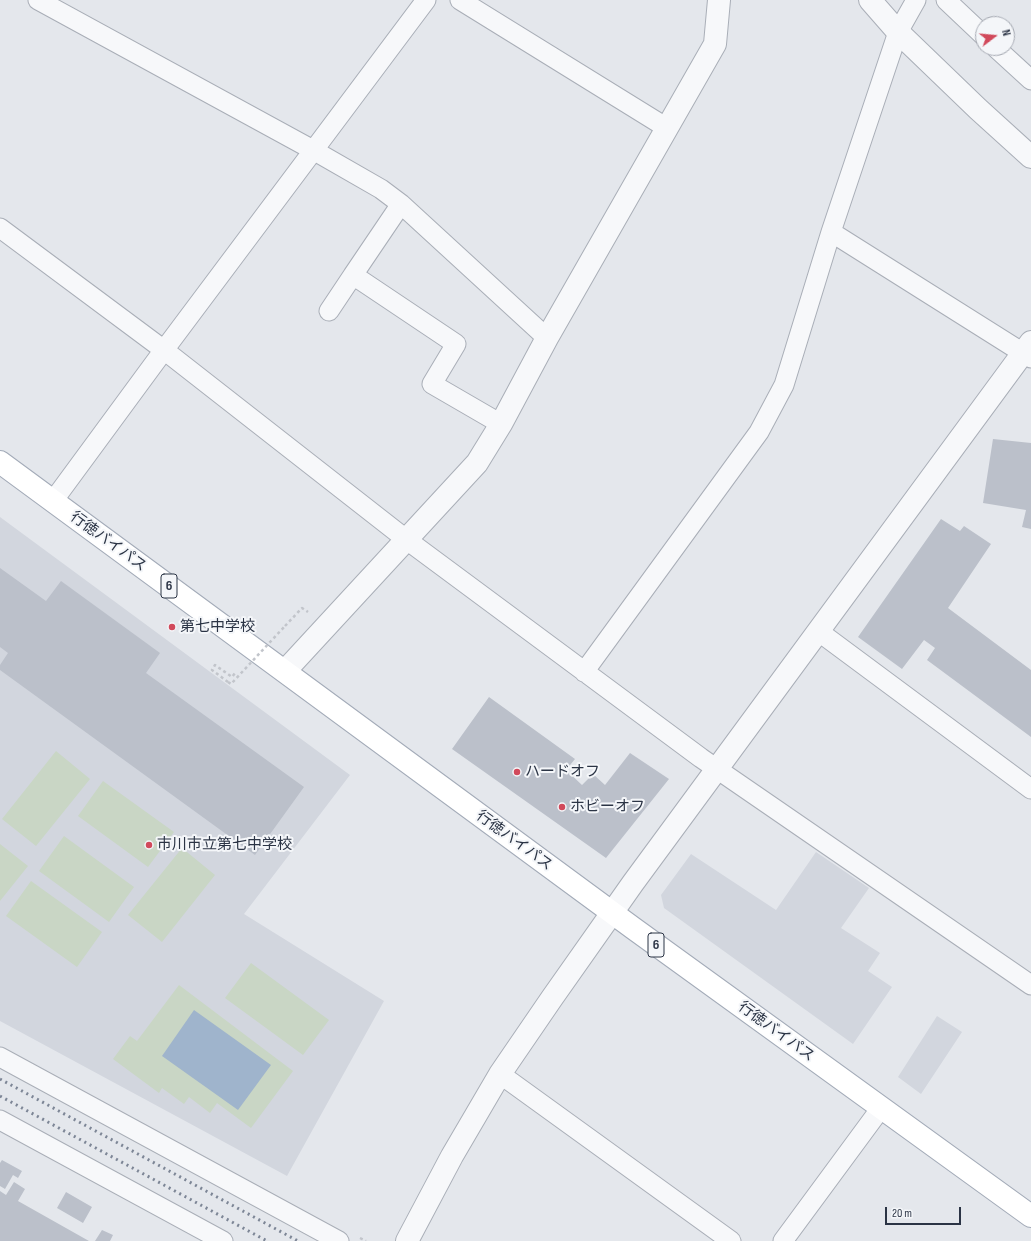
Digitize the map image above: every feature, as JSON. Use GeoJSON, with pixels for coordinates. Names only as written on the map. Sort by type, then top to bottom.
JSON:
{"type":"FeatureCollection","features":[{"type":"Feature","properties":{"kind":"main road","name":"行徳バイパス"},"geometry":{"type":"LineString","coordinates":[[0,462],[612,912],[1031,1216]]}},
{"type":"Feature","properties":{"kind":"street"},"geometry":{"type":"LineString","coordinates":[[38,0],[313,150],[381,189],[401,204],[547,338]]}},
{"type":"Feature","properties":{"kind":"street"},"geometry":{"type":"LineString","coordinates":[[53,501],[426,0]]}},
{"type":"Feature","properties":{"kind":"street"},"geometry":{"type":"LineString","coordinates":[[460,0],[667,128]]}},
{"type":"Feature","properties":{"kind":"street"},"geometry":{"type":"LineString","coordinates":[[284,671],[477,463],[502,424],[547,338],[715,44],[718,0]]}},
{"type":"Feature","properties":{"kind":"street"},"geometry":{"type":"LineString","coordinates":[[870,0],[898,32],[978,110],[1031,157]]}},
{"type":"Feature","properties":{"kind":"street"},"geometry":{"type":"LineString","coordinates":[[584,672],[759,432],[784,385],[831,232],[898,32],[916,0]]}},
{"type":"Feature","properties":{"kind":"street"},"geometry":{"type":"LineString","coordinates":[[946,0],[975,27]]}},
{"type":"Feature","properties":{"kind":"street"},"geometry":{"type":"LineString","coordinates":[[1005,56],[1031,80]]}},
{"type":"Feature","properties":{"kind":"street"},"geometry":{"type":"LineString","coordinates":[[329,312],[401,204]]}},
{"type":"Feature","properties":{"kind":"street"},"geometry":{"type":"LineString","coordinates":[[0,228],[164,350],[407,540],[717,770],[1031,985]]}},
{"type":"Feature","properties":{"kind":"street"},"geometry":{"type":"LineString","coordinates":[[407,1241],[452,1156],[500,1074],[612,912],[818,631],[1028,351],[831,232]]}},
{"type":"Feature","properties":{"kind":"street"},"geometry":{"type":"LineString","coordinates":[[353,275],[456,344],[432,384],[502,424]]}},
{"type":"Feature","properties":{"kind":"street"},"geometry":{"type":"LineString","coordinates":[[818,631],[1031,789]]}},
{"type":"Feature","properties":{"kind":"street"},"geometry":{"type":"LineString","coordinates":[[0,1057],[339,1241]]}},
{"type":"Feature","properties":{"kind":"street"},"geometry":{"type":"LineString","coordinates":[[500,1074],[731,1241]]}},
{"type":"Feature","properties":{"kind":"street"},"geometry":{"type":"LineString","coordinates":[[783,1241],[881,1108]]}},
{"type":"Feature","properties":{"kind":"street"},"geometry":{"type":"LineString","coordinates":[[0,1120],[223,1241]]}},
{"type":"Feature","properties":{"kind":"path"},"geometry":{"type":"LineString","coordinates":[[235,673],[232,677],[215,665],[212,670],[231,684],[302,608],[308,613],[304,617]]}},
{"type":"Feature","properties":{"kind":"shaded area","name":"市川市立第七中学校"},"geometry":{"type":"Polygon","coordinates":[[[0,517],[350,775],[244,914],[384,1001],[287,1176],[0,1021],[0,517]]]}},
{"type":"Feature","properties":{"kind":"shaded area"},"geometry":{"type":"Polygon","coordinates":[[[816,852],[869,888],[841,928],[880,953],[868,971],[892,987],[853,1044],[664,908],[661,895],[691,854],[776,910],[816,852]]]}},
{"type":"Feature","properties":{"kind":"shaded area"},"geometry":{"type":"Polygon","coordinates":[[[937,1016],[962,1032],[921,1094],[898,1077],[937,1016]]]}},
{"type":"Feature","properties":{"kind":"green space"},"geometry":{"type":"Polygon","coordinates":[[[56,751],[90,779],[36,846],[2,819],[56,751]]]}},
{"type":"Feature","properties":{"kind":"green space"},"geometry":{"type":"Polygon","coordinates":[[[103,781],[174,832],[148,867],[78,816],[103,781]]]}},
{"type":"Feature","properties":{"kind":"green space"},"geometry":{"type":"Polygon","coordinates":[[[64,836],[134,887],[109,922],[39,871],[64,836]]]}},
{"type":"Feature","properties":{"kind":"green space"},"geometry":{"type":"Polygon","coordinates":[[[0,844],[28,866],[0,901],[0,844]]]}},
{"type":"Feature","properties":{"kind":"green space"},"geometry":{"type":"Polygon","coordinates":[[[182,848],[215,875],[162,942],[128,915],[182,848]]]}},
{"type":"Feature","properties":{"kind":"green space"},"geometry":{"type":"Polygon","coordinates":[[[31,881],[102,932],[77,967],[6,916],[31,881]]]}},
{"type":"Feature","properties":{"kind":"green space"},"geometry":{"type":"Polygon","coordinates":[[[251,963],[329,1020],[303,1055],[225,998],[251,963]]]}},
{"type":"Feature","properties":{"kind":"green space"},"geometry":{"type":"Polygon","coordinates":[[[179,985],[293,1071],[251,1128],[217,1103],[210,1113],[189,1097],[184,1104],[162,1088],[159,1093],[113,1059],[130,1036],[137,1041],[179,985]]]}},
{"type":"Feature","properties":{"kind":"water"},"geometry":{"type":"Polygon","coordinates":[[[194,1010],[271,1065],[238,1110],[162,1056],[194,1010]]]}},
{"type":"Feature","properties":{"kind":"building"},"geometry":{"type":"Polygon","coordinates":[[[993,439],[1031,443],[1031,529],[1022,527],[1026,510],[983,503],[993,439]]]}},
{"type":"Feature","properties":{"kind":"building"},"geometry":{"type":"Polygon","coordinates":[[[941,519],[960,531],[964,526],[991,544],[948,608],[1031,670],[1031,737],[927,660],[935,648],[924,640],[902,669],[858,637],[941,519]]]}},
{"type":"Feature","properties":{"kind":"building"},"geometry":{"type":"Polygon","coordinates":[[[0,568],[46,601],[61,581],[160,653],[146,673],[304,787],[255,855],[0,670],[0,665],[8,653],[0,647],[0,568]]]}},
{"type":"Feature","properties":{"kind":"building"},"geometry":{"type":"Polygon","coordinates":[[[489,697],[575,759],[566,770],[582,785],[593,774],[605,785],[630,753],[669,779],[606,858],[452,749],[489,697]]]}},
{"type":"Feature","properties":{"kind":"building"},"geometry":{"type":"Polygon","coordinates":[[[2,1160],[22,1171],[18,1178],[13,1175],[5,1189],[0,1186],[0,1163],[2,1160]]]}},
{"type":"Feature","properties":{"kind":"building"},"geometry":{"type":"Polygon","coordinates":[[[14,1182],[25,1189],[18,1201],[89,1241],[0,1241],[0,1191],[6,1195],[14,1182]]]}},
{"type":"Feature","properties":{"kind":"building"},"geometry":{"type":"Polygon","coordinates":[[[66,1192],[92,1207],[83,1223],[57,1208],[66,1192]]]}},
{"type":"Feature","properties":{"kind":"building"},"geometry":{"type":"Polygon","coordinates":[[[102,1230],[113,1235],[110,1241],[95,1241],[102,1230]]]}},
{"type":"Feature","properties":{"kind":"railway"},"geometry":{"type":"LineString","coordinates":[[0,1079],[298,1241]]}},
{"type":"Feature","properties":{"kind":"railway"},"geometry":{"type":"LineString","coordinates":[[0,1096],[267,1241]]}},
{"type":"Feature","properties":{"kind":"place","name":"第七中学校"},"geometry":{"type":"Point","coordinates":[172,627]}},
{"type":"Feature","properties":{"kind":"place","name":"ハードオフ"},"geometry":{"type":"Point","coordinates":[517,772]}},
{"type":"Feature","properties":{"kind":"place","name":"ホビーオフ"},"geometry":{"type":"Point","coordinates":[562,807]}},
{"type":"Feature","properties":{"kind":"place","name":"市川市立第七中学校"},"geometry":{"type":"Point","coordinates":[149,845]}}]}
